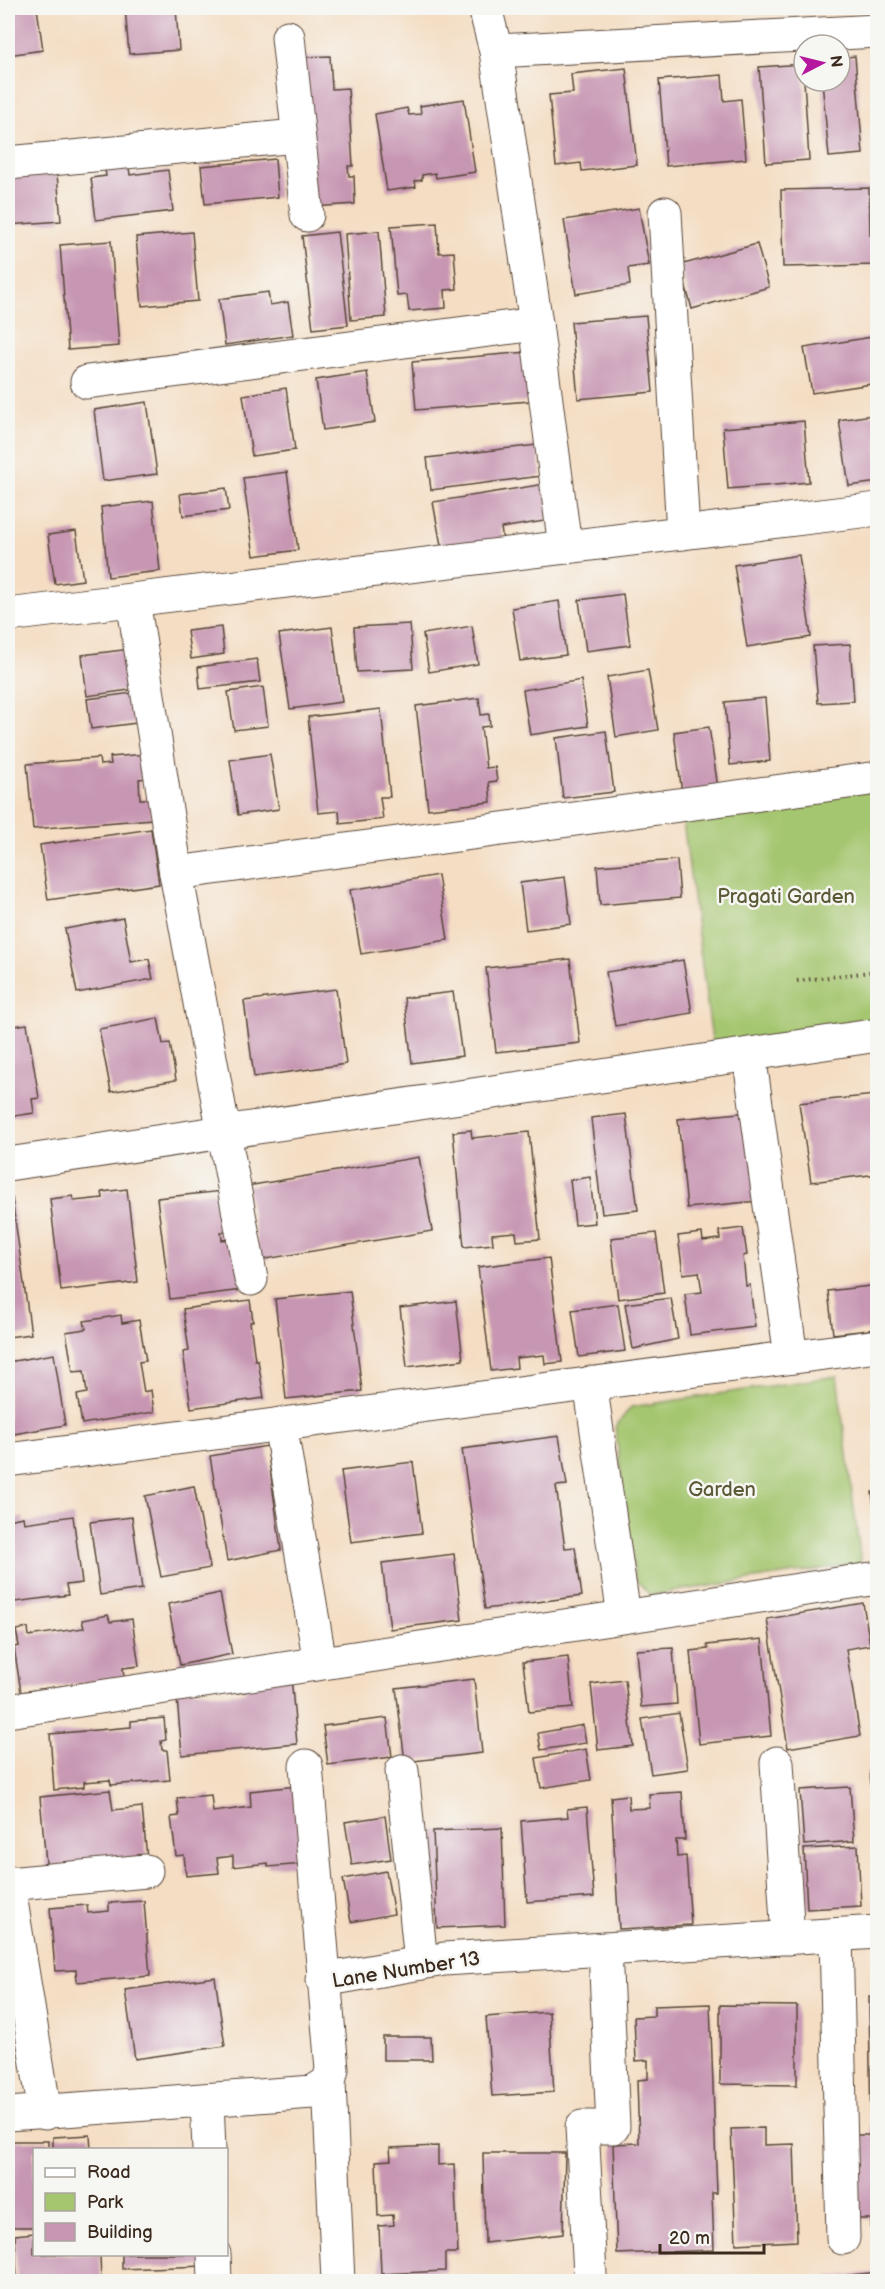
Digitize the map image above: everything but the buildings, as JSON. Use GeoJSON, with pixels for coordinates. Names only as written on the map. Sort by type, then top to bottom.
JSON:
{"type":"FeatureCollection","features":[{"type":"Feature","properties":{"kind":"street"},"geometry":{"type":"LineString","coordinates":[[485,8],[496,51],[536,324],[565,547]]}},
{"type":"Feature","properties":{"kind":"street"},"geometry":{"type":"LineString","coordinates":[[496,51],[798,21],[878,31]]}},
{"type":"Feature","properties":{"kind":"street"},"geometry":{"type":"LineString","coordinates":[[288,37],[307,215]]}},
{"type":"Feature","properties":{"kind":"street"},"geometry":{"type":"LineString","coordinates":[[8,162],[297,136]]}},
{"type":"Feature","properties":{"kind":"street"},"geometry":{"type":"LineString","coordinates":[[665,213],[683,532]]}},
{"type":"Feature","properties":{"kind":"street"},"geometry":{"type":"LineString","coordinates":[[87,382],[536,324]]}},
{"type":"Feature","properties":{"kind":"street"},"geometry":{"type":"LineString","coordinates":[[8,615],[878,509]]}},
{"type":"Feature","properties":{"kind":"street"},"geometry":{"type":"LineString","coordinates":[[133,600],[176,873],[226,1133],[251,1279]]}},
{"type":"Feature","properties":{"kind":"street"},"geometry":{"type":"LineString","coordinates":[[176,873],[878,778]]}},
{"type":"Feature","properties":{"kind":"street"},"geometry":{"type":"LineString","coordinates":[[8,1164],[878,1035]]}},
{"type":"Feature","properties":{"kind":"street"},"geometry":{"type":"LineString","coordinates":[[749,1054],[791,1357]]}},
{"type":"Feature","properties":{"kind":"street"},"geometry":{"type":"LineString","coordinates":[[8,1460],[878,1346]]}},
{"type":"Feature","properties":{"kind":"street"},"geometry":{"type":"LineString","coordinates":[[590,1383],[624,1616]]}},
{"type":"Feature","properties":{"kind":"street"},"geometry":{"type":"LineString","coordinates":[[280,1424],[320,1663]]}},
{"type":"Feature","properties":{"kind":"street"},"geometry":{"type":"LineString","coordinates":[[8,1711],[878,1578]]}},
{"type":"Feature","properties":{"kind":"street"},"geometry":{"type":"LineString","coordinates":[[777,1762],[788,1938]]}},
{"type":"Feature","properties":{"kind":"street"},"geometry":{"type":"LineString","coordinates":[[306,1766],[323,1980]]}},
{"type":"Feature","properties":{"kind":"street"},"geometry":{"type":"LineString","coordinates":[[402,1771],[421,1963]]}},
{"type":"Feature","properties":{"kind":"street"},"geometry":{"type":"LineString","coordinates":[[45,2113],[8,1883],[146,1871]]}},
{"type":"Feature","properties":{"kind":"street","name":"Lane Number 13"},"geometry":{"type":"LineString","coordinates":[[338,2282],[329,2082],[332,2069],[323,1980],[444,1959],[878,1932]]}},
{"type":"Feature","properties":{"kind":"street"},"geometry":{"type":"LineString","coordinates":[[836,1935],[843,2238]]}},
{"type":"Feature","properties":{"kind":"street"},"geometry":{"type":"LineString","coordinates":[[590,2275],[582,2127],[613,2127],[605,1949]]}},
{"type":"Feature","properties":{"kind":"street"},"geometry":{"type":"LineString","coordinates":[[8,2114],[313,2092],[329,2082]]}},
{"type":"Feature","properties":{"kind":"street"},"geometry":{"type":"LineString","coordinates":[[207,2100],[210,2148]]}},
{"type":"Feature","properties":{"kind":"path"},"geometry":{"type":"LineString","coordinates":[[797,981],[878,971]]}},
{"type":"Feature","properties":{"kind":"green space","name":"Pragati Garden"},"geometry":{"type":"Polygon","coordinates":[[[877,789],[877,1025],[713,1048],[682,814],[877,789]]]}},
{"type":"Feature","properties":{"kind":"green space","name":"Garden"},"geometry":{"type":"Polygon","coordinates":[[[837,1376],[861,1563],[650,1595],[635,1579],[615,1427],[631,1407],[837,1376]]]}}]}
